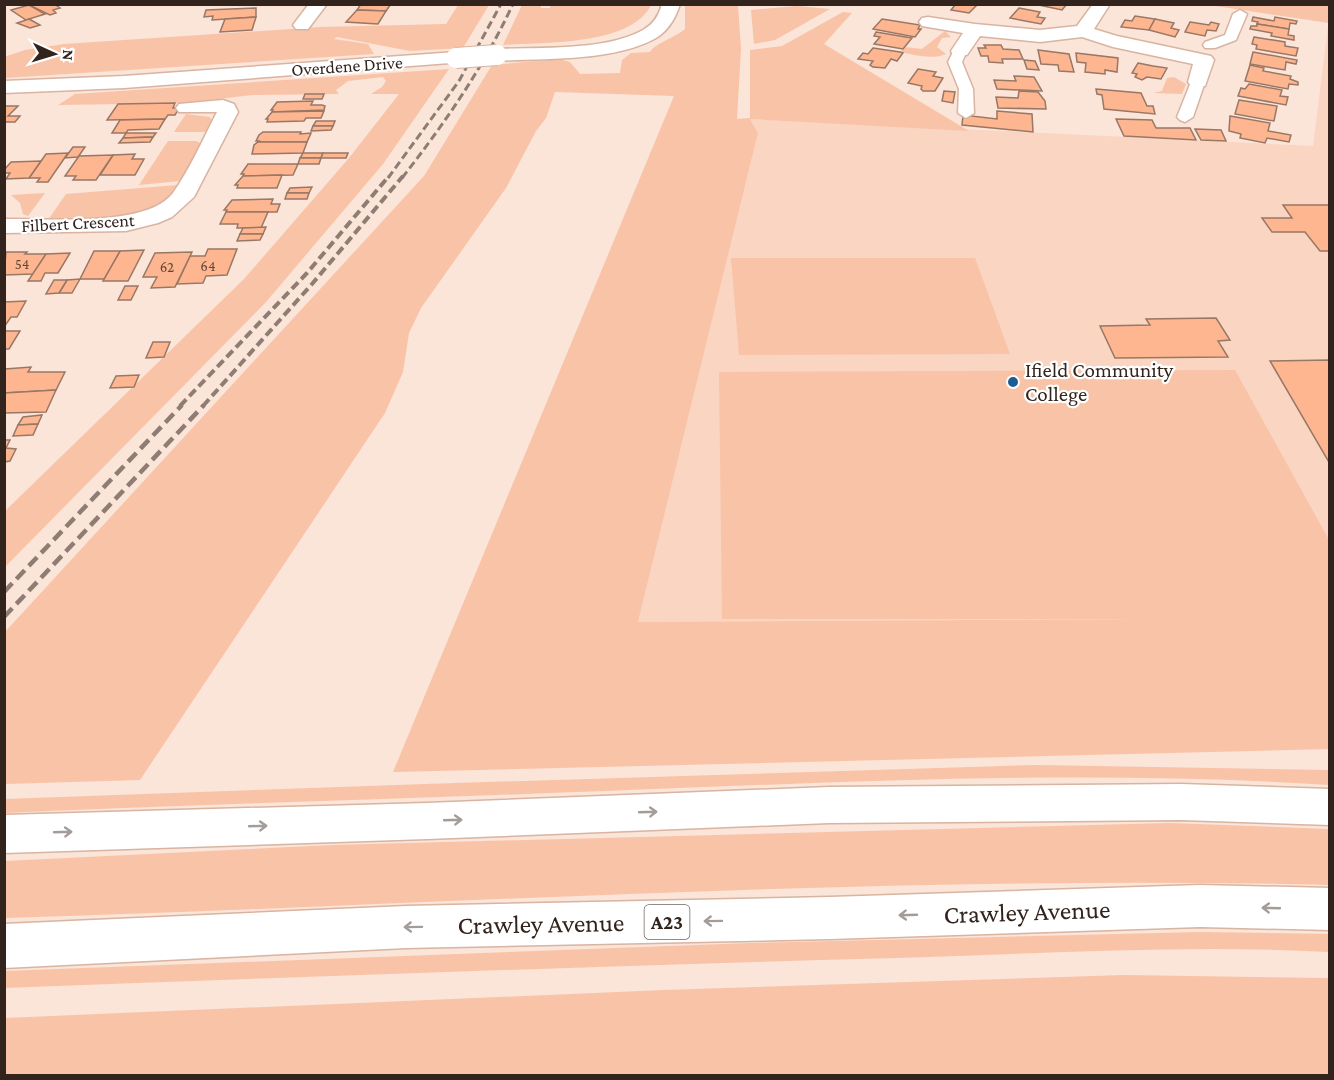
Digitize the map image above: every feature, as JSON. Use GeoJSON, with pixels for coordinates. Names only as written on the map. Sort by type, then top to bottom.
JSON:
{"type":"FeatureCollection","features":[{"type":"Feature","properties":{"kind":"street"},"geometry":{"type":"LineString","coordinates":[[302,25],[320,4]]}},
{"type":"Feature","properties":{"kind":"street","name":"Overdene Drive"},"geometry":{"type":"LineString","coordinates":[[4,87],[124,82],[597,47],[635,40],[660,26],[668,17],[671,4]]}},
{"type":"Feature","properties":{"kind":"street"},"geometry":{"type":"LineString","coordinates":[[1083,31],[1102,4]]}},
{"type":"Feature","properties":{"kind":"street"},"geometry":{"type":"LineString","coordinates":[[928,22],[975,30],[1040,36],[1083,31],[1113,41],[1207,52],[1198,82]]}},
{"type":"Feature","properties":{"kind":"street"},"geometry":{"type":"LineString","coordinates":[[960,51],[975,30]]}},
{"type":"Feature","properties":{"kind":"street","name":"Filbert Crescent"},"geometry":{"type":"LineString","coordinates":[[4,226],[126,224],[159,215],[174,206],[182,197],[228,112],[227,108],[222,106],[186,108]]}},
{"type":"Feature","properties":{"kind":"street"},"geometry":{"type":"LineString","coordinates":[[4,834],[829,805],[1181,802],[1329,807]]}},
{"type":"Feature","properties":{"kind":"street","name":"Crawley Avenue"},"geometry":{"type":"LineString","coordinates":[[4,946],[406,927],[830,918],[1200,906],[1329,909]]}},
{"type":"Feature","properties":{"kind":"lane"},"geometry":{"type":"LineString","coordinates":[[1207,52],[1231,37],[1240,14]]}},
{"type":"Feature","properties":{"kind":"lane"},"geometry":{"type":"LineString","coordinates":[[960,51],[955,62],[966,88],[966,113]]}},
{"type":"Feature","properties":{"kind":"lane"},"geometry":{"type":"LineString","coordinates":[[1185,117],[1185,111],[1194,98],[1198,82]]}},
{"type":"Feature","properties":{"kind":"shaded area"},"geometry":{"type":"Polygon","coordinates":[[[551,4],[651,5],[641,18],[625,28],[606,35],[562,42],[503,45],[522,5],[541,5],[541,8],[550,8],[551,4]]]}},
{"type":"Feature","properties":{"kind":"shaded area"},"geometry":{"type":"Polygon","coordinates":[[[458,5],[489,5],[463,48],[410,51],[337,37],[334,39],[368,44],[374,54],[5,78],[4,57],[25,50],[64,44],[320,27],[446,24],[458,5]]]}},
{"type":"Feature","properties":{"kind":"shaded area"},"geometry":{"type":"Polygon","coordinates":[[[685,5],[738,5],[741,49],[737,119],[750,118],[750,50],[782,46],[843,12],[852,13],[824,44],[969,131],[750,119],[758,133],[638,622],[1150,619],[722,619],[719,372],[1235,370],[1329,540],[1329,749],[393,772],[674,96],[555,92],[546,118],[536,131],[506,188],[421,308],[409,333],[403,372],[385,413],[140,780],[5,784],[4,633],[424,176],[492,65],[559,59],[570,62],[580,74],[620,73],[622,60],[631,53],[650,52],[685,29],[685,5]]]}},
{"type":"Feature","properties":{"kind":"shaded area"},"geometry":{"type":"Polygon","coordinates":[[[1209,5],[1329,5],[1329,23],[1209,5]]]}},
{"type":"Feature","properties":{"kind":"shaded area"},"geometry":{"type":"Polygon","coordinates":[[[797,6],[830,9],[775,40],[754,44],[751,10],[797,6]]]}},
{"type":"Feature","properties":{"kind":"shaded area","name":"Ifield Community College"},"geometry":{"type":"Polygon","coordinates":[[[1329,19],[1329,618],[638,622],[758,133],[750,119],[1313,146],[1329,19]]]}},
{"type":"Feature","properties":{"kind":"shaded area"},"geometry":{"type":"Polygon","coordinates":[[[945,31],[951,37],[942,38],[937,47],[946,54],[929,57],[900,52],[905,47],[922,49],[945,31]]]}},
{"type":"Feature","properties":{"kind":"shaded area"},"geometry":{"type":"Polygon","coordinates":[[[449,69],[383,164],[266,302],[5,567],[5,511],[244,279],[349,158],[399,94],[371,94],[382,87],[386,81],[383,77],[348,81],[336,90],[339,94],[252,95],[185,103],[58,105],[75,94],[449,69]]]}},
{"type":"Feature","properties":{"kind":"shaded area"},"geometry":{"type":"Polygon","coordinates":[[[1174,77],[1186,84],[1182,94],[1153,93],[1162,91],[1167,78],[1174,77]]]}},
{"type":"Feature","properties":{"kind":"shaded area"},"geometry":{"type":"Polygon","coordinates":[[[186,114],[210,117],[212,122],[207,132],[174,132],[186,114]]]}},
{"type":"Feature","properties":{"kind":"shaded area"},"geometry":{"type":"Polygon","coordinates":[[[168,141],[196,141],[202,144],[180,181],[139,185],[168,141]]]}},
{"type":"Feature","properties":{"kind":"shaded area"},"geometry":{"type":"Polygon","coordinates":[[[178,185],[167,199],[137,214],[101,220],[48,220],[66,194],[178,185]]]}},
{"type":"Feature","properties":{"kind":"shaded area"},"geometry":{"type":"Polygon","coordinates":[[[45,193],[28,216],[23,214],[20,203],[11,195],[45,193]]]}},
{"type":"Feature","properties":{"kind":"shaded area"},"geometry":{"type":"Polygon","coordinates":[[[731,258],[975,258],[1010,354],[739,355],[731,258]]]}},
{"type":"Feature","properties":{"kind":"shaded area"},"geometry":{"type":"Polygon","coordinates":[[[1036,765],[1329,770],[1329,785],[1239,780],[1057,777],[785,784],[4,813],[5,799],[1036,765]]]}},
{"type":"Feature","properties":{"kind":"shaded area"},"geometry":{"type":"Polygon","coordinates":[[[1170,823],[1329,829],[1329,885],[1164,883],[833,887],[5,918],[5,861],[333,845],[1170,823]]]}},
{"type":"Feature","properties":{"kind":"shaded area"},"geometry":{"type":"Polygon","coordinates":[[[1200,932],[1329,934],[1329,952],[1221,949],[1113,950],[4,988],[5,971],[750,943],[1200,932]]]}},
{"type":"Feature","properties":{"kind":"shaded area"},"geometry":{"type":"Polygon","coordinates":[[[1124,975],[1329,978],[1329,1075],[5,1075],[5,1018],[664,990],[1124,975]]]}},
{"type":"Feature","properties":{"kind":"building"},"geometry":{"type":"Polygon","coordinates":[[[54,4],[60,8],[53,10],[56,13],[50,15],[29,5],[54,4]]]}},
{"type":"Feature","properties":{"kind":"building"},"geometry":{"type":"Polygon","coordinates":[[[361,4],[391,4],[386,11],[357,10],[361,4]]]}},
{"type":"Feature","properties":{"kind":"building"},"geometry":{"type":"Polygon","coordinates":[[[953,4],[978,4],[969,13],[951,10],[955,5],[953,4]]]}},
{"type":"Feature","properties":{"kind":"building"},"geometry":{"type":"Polygon","coordinates":[[[1034,4],[1067,4],[1062,10],[1034,4]]]}},
{"type":"Feature","properties":{"kind":"building"},"geometry":{"type":"Polygon","coordinates":[[[29,5],[45,14],[26,20],[11,10],[29,5]]]}},
{"type":"Feature","properties":{"kind":"building"},"geometry":{"type":"Polygon","coordinates":[[[256,8],[256,17],[212,20],[213,16],[204,17],[206,10],[256,8]]]}},
{"type":"Feature","properties":{"kind":"building"},"geometry":{"type":"Polygon","coordinates":[[[1019,8],[1040,12],[1037,17],[1045,18],[1041,24],[1010,18],[1019,8]]]}},
{"type":"Feature","properties":{"kind":"building"},"geometry":{"type":"Polygon","coordinates":[[[357,10],[386,11],[378,24],[346,22],[357,10]]]}},
{"type":"Feature","properties":{"kind":"building"},"geometry":{"type":"Polygon","coordinates":[[[1135,16],[1155,19],[1149,30],[1121,27],[1125,20],[1132,21],[1135,16]]]}},
{"type":"Feature","properties":{"kind":"building"},"geometry":{"type":"Polygon","coordinates":[[[256,17],[252,30],[220,32],[225,19],[256,17]]]}},
{"type":"Feature","properties":{"kind":"building"},"geometry":{"type":"Polygon","coordinates":[[[1253,17],[1274,21],[1275,17],[1297,21],[1296,24],[1290,23],[1289,29],[1257,24],[1258,22],[1252,21],[1253,17]]]}},
{"type":"Feature","properties":{"kind":"building"},"geometry":{"type":"Polygon","coordinates":[[[29,19],[40,25],[30,28],[17,23],[29,19]]]}},
{"type":"Feature","properties":{"kind":"building"},"geometry":{"type":"Polygon","coordinates":[[[882,19],[920,25],[918,29],[921,29],[915,37],[873,29],[882,19]]]}},
{"type":"Feature","properties":{"kind":"building"},"geometry":{"type":"Polygon","coordinates":[[[1155,19],[1174,23],[1171,28],[1179,30],[1175,37],[1149,30],[1155,19]]]}},
{"type":"Feature","properties":{"kind":"building"},"geometry":{"type":"Polygon","coordinates":[[[1190,22],[1219,24],[1216,31],[1207,30],[1205,36],[1185,32],[1190,22]]]}},
{"type":"Feature","properties":{"kind":"building"},"geometry":{"type":"Polygon","coordinates":[[[1257,24],[1289,29],[1288,35],[1294,36],[1294,40],[1250,29],[1251,26],[1257,26],[1257,24]]]}},
{"type":"Feature","properties":{"kind":"building"},"geometry":{"type":"Polygon","coordinates":[[[876,32],[912,38],[903,49],[874,44],[880,37],[874,36],[876,32]]]}},
{"type":"Feature","properties":{"kind":"building"},"geometry":{"type":"Polygon","coordinates":[[[1254,37],[1285,42],[1285,46],[1298,48],[1296,56],[1256,49],[1257,45],[1252,44],[1254,37]]]}},
{"type":"Feature","properties":{"kind":"building"},"geometry":{"type":"Polygon","coordinates":[[[984,45],[1001,45],[1003,49],[1019,50],[1023,59],[1002,59],[1003,63],[989,62],[988,56],[981,56],[978,48],[986,48],[984,45]]]}},
{"type":"Feature","properties":{"kind":"building"},"geometry":{"type":"Polygon","coordinates":[[[873,48],[903,53],[897,61],[891,59],[885,68],[873,67],[870,65],[873,61],[858,59],[863,53],[868,54],[873,48]]]}},
{"type":"Feature","properties":{"kind":"building"},"geometry":{"type":"Polygon","coordinates":[[[1038,50],[1069,54],[1074,72],[1059,71],[1058,65],[1041,64],[1038,50]]]}},
{"type":"Feature","properties":{"kind":"building"},"geometry":{"type":"Polygon","coordinates":[[[1253,52],[1297,60],[1296,64],[1286,62],[1285,70],[1250,64],[1253,52]]]}},
{"type":"Feature","properties":{"kind":"building"},"geometry":{"type":"Polygon","coordinates":[[[1076,53],[1118,58],[1117,72],[1105,70],[1105,74],[1085,72],[1086,63],[1077,62],[1076,53]]]}},
{"type":"Feature","properties":{"kind":"building"},"geometry":{"type":"Polygon","coordinates":[[[1024,60],[1035,61],[1039,70],[1027,69],[1024,60]]]}},
{"type":"Feature","properties":{"kind":"building"},"geometry":{"type":"Polygon","coordinates":[[[1138,63],[1167,68],[1161,79],[1147,77],[1142,80],[1135,77],[1137,74],[1132,73],[1138,63]]]}},
{"type":"Feature","properties":{"kind":"building"},"geometry":{"type":"Polygon","coordinates":[[[1250,65],[1264,68],[1263,71],[1291,76],[1290,79],[1298,82],[1298,85],[1289,84],[1288,89],[1245,81],[1250,65]]]}},
{"type":"Feature","properties":{"kind":"building"},"geometry":{"type":"Polygon","coordinates":[[[918,69],[936,72],[933,76],[943,78],[935,91],[923,91],[922,86],[908,83],[918,69]]]}},
{"type":"Feature","properties":{"kind":"building"},"geometry":{"type":"Polygon","coordinates":[[[1014,76],[1034,77],[1042,91],[997,89],[994,80],[1016,81],[1014,76]]]}},
{"type":"Feature","properties":{"kind":"building"},"geometry":{"type":"Polygon","coordinates":[[[1249,84],[1282,90],[1280,96],[1288,97],[1286,105],[1238,96],[1241,88],[1245,89],[1249,84]]]}},
{"type":"Feature","properties":{"kind":"building"},"geometry":{"type":"Polygon","coordinates":[[[1096,89],[1141,93],[1147,106],[1153,106],[1155,114],[1104,109],[1102,95],[1097,94],[1096,89]]]}},
{"type":"Feature","properties":{"kind":"building"},"geometry":{"type":"Polygon","coordinates":[[[944,91],[955,92],[953,103],[942,101],[944,91]]]}},
{"type":"Feature","properties":{"kind":"building"},"geometry":{"type":"Polygon","coordinates":[[[1019,91],[1038,92],[1045,101],[1046,109],[998,108],[996,97],[1018,98],[1019,91]]]}},
{"type":"Feature","properties":{"kind":"building"},"geometry":{"type":"Polygon","coordinates":[[[305,94],[324,94],[322,99],[303,99],[305,94]]]}},
{"type":"Feature","properties":{"kind":"building"},"geometry":{"type":"Polygon","coordinates":[[[1239,100],[1277,106],[1274,121],[1235,114],[1239,100]]]}},
{"type":"Feature","properties":{"kind":"building"},"geometry":{"type":"Polygon","coordinates":[[[313,101],[311,105],[325,106],[324,110],[272,112],[271,110],[277,102],[313,101]]]}},
{"type":"Feature","properties":{"kind":"building"},"geometry":{"type":"Polygon","coordinates":[[[175,103],[173,108],[179,108],[175,115],[168,115],[165,119],[107,120],[118,104],[175,103]]]}},
{"type":"Feature","properties":{"kind":"building"},"geometry":{"type":"Polygon","coordinates":[[[4,106],[18,106],[8,116],[20,116],[15,122],[4,122],[4,106]]]}},
{"type":"Feature","properties":{"kind":"building"},"geometry":{"type":"Polygon","coordinates":[[[324,111],[321,118],[306,118],[304,121],[267,122],[268,119],[266,119],[272,112],[324,111]]]}},
{"type":"Feature","properties":{"kind":"building"},"geometry":{"type":"Polygon","coordinates":[[[997,111],[1032,114],[1033,132],[962,125],[963,115],[997,119],[997,111]]]}},
{"type":"Feature","properties":{"kind":"building"},"geometry":{"type":"Polygon","coordinates":[[[1230,116],[1270,123],[1268,131],[1291,135],[1289,142],[1267,138],[1265,143],[1240,138],[1241,134],[1229,131],[1230,116]]]}},
{"type":"Feature","properties":{"kind":"building"},"geometry":{"type":"Polygon","coordinates":[[[165,119],[159,129],[112,133],[120,120],[165,119]]]}},
{"type":"Feature","properties":{"kind":"building"},"geometry":{"type":"Polygon","coordinates":[[[1116,119],[1152,120],[1156,128],[1190,128],[1196,140],[1124,136],[1116,119]]]}},
{"type":"Feature","properties":{"kind":"building"},"geometry":{"type":"Polygon","coordinates":[[[316,121],[335,121],[333,126],[313,126],[316,121]]]}},
{"type":"Feature","properties":{"kind":"building"},"geometry":{"type":"Polygon","coordinates":[[[313,126],[333,126],[331,130],[311,131],[313,126]]]}},
{"type":"Feature","properties":{"kind":"building"},"geometry":{"type":"Polygon","coordinates":[[[1195,129],[1221,130],[1226,141],[1201,140],[1195,129]]]}},
{"type":"Feature","properties":{"kind":"building"},"geometry":{"type":"Polygon","coordinates":[[[263,132],[311,133],[307,142],[256,141],[263,132]]]}},
{"type":"Feature","properties":{"kind":"building"},"geometry":{"type":"Polygon","coordinates":[[[126,133],[156,133],[153,137],[123,138],[126,133]]]}},
{"type":"Feature","properties":{"kind":"building"},"geometry":{"type":"Polygon","coordinates":[[[153,137],[150,142],[119,143],[123,138],[153,137]]]}},
{"type":"Feature","properties":{"kind":"building"},"geometry":{"type":"Polygon","coordinates":[[[258,142],[307,142],[303,153],[252,154],[254,145],[258,142]]]}},
{"type":"Feature","properties":{"kind":"building"},"geometry":{"type":"Polygon","coordinates":[[[73,147],[85,147],[78,157],[65,158],[73,147]]]}},
{"type":"Feature","properties":{"kind":"building"},"geometry":{"type":"Polygon","coordinates":[[[68,153],[48,182],[37,182],[40,178],[29,178],[46,154],[68,153]]]}},
{"type":"Feature","properties":{"kind":"building"},"geometry":{"type":"Polygon","coordinates":[[[303,153],[323,153],[321,158],[300,158],[303,153]]]}},
{"type":"Feature","properties":{"kind":"building"},"geometry":{"type":"Polygon","coordinates":[[[323,153],[348,153],[346,158],[321,158],[323,153]]]}},
{"type":"Feature","properties":{"kind":"building"},"geometry":{"type":"Polygon","coordinates":[[[135,154],[132,159],[144,159],[135,175],[100,175],[113,155],[135,154]]]}},
{"type":"Feature","properties":{"kind":"building"},"geometry":{"type":"Polygon","coordinates":[[[113,155],[96,180],[73,180],[76,176],[65,176],[79,156],[113,155]]]}},
{"type":"Feature","properties":{"kind":"building"},"geometry":{"type":"Polygon","coordinates":[[[300,158],[321,158],[319,164],[298,164],[300,158]]]}},
{"type":"Feature","properties":{"kind":"building"},"geometry":{"type":"Polygon","coordinates":[[[41,161],[29,178],[6,179],[10,173],[4,173],[4,170],[11,162],[41,161]]]}},
{"type":"Feature","properties":{"kind":"building"},"geometry":{"type":"Polygon","coordinates":[[[248,164],[298,164],[293,175],[243,176],[244,174],[241,174],[248,164]]]}},
{"type":"Feature","properties":{"kind":"building"},"geometry":{"type":"Polygon","coordinates":[[[282,175],[277,188],[237,188],[238,185],[235,185],[243,176],[282,175]]]}},
{"type":"Feature","properties":{"kind":"building"},"geometry":{"type":"Polygon","coordinates":[[[312,187],[309,193],[287,193],[290,188],[312,187]]]}},
{"type":"Feature","properties":{"kind":"building"},"geometry":{"type":"Polygon","coordinates":[[[287,193],[309,193],[307,199],[285,199],[287,193]]]}},
{"type":"Feature","properties":{"kind":"building"},"geometry":{"type":"Polygon","coordinates":[[[273,199],[271,204],[280,204],[277,212],[226,212],[227,210],[224,210],[232,200],[273,199]]]}},
{"type":"Feature","properties":{"kind":"building"},"geometry":{"type":"Polygon","coordinates":[[[1283,205],[1330,205],[1330,251],[1320,251],[1305,232],[1272,232],[1262,218],[1292,218],[1283,205]]]}},
{"type":"Feature","properties":{"kind":"building"},"geometry":{"type":"Polygon","coordinates":[[[226,212],[268,212],[261,228],[237,228],[238,224],[220,224],[226,212]]]}},
{"type":"Feature","properties":{"kind":"building"},"geometry":{"type":"Polygon","coordinates":[[[266,227],[263,234],[240,234],[243,228],[266,227]]]}},
{"type":"Feature","properties":{"kind":"building"},"geometry":{"type":"Polygon","coordinates":[[[240,234],[263,234],[260,240],[237,241],[240,234]]]}},
{"type":"Feature","properties":{"kind":"building"},"geometry":{"type":"Polygon","coordinates":[[[208,249],[237,249],[227,275],[206,276],[203,283],[177,284],[190,256],[205,256],[208,249]]]}},
{"type":"Feature","properties":{"kind":"building"},"geometry":{"type":"Polygon","coordinates":[[[144,250],[128,281],[103,281],[120,251],[144,250]]]}},
{"type":"Feature","properties":{"kind":"building"},"geometry":{"type":"Polygon","coordinates":[[[94,251],[120,251],[104,279],[80,279],[94,251]]]}},
{"type":"Feature","properties":{"kind":"building"},"geometry":{"type":"Polygon","coordinates":[[[6,252],[46,254],[33,274],[4,275],[6,252]]]}},
{"type":"Feature","properties":{"kind":"building"},"geometry":{"type":"Polygon","coordinates":[[[192,252],[175,287],[151,288],[157,277],[143,277],[155,253],[192,252]]]}},
{"type":"Feature","properties":{"kind":"building"},"geometry":{"type":"Polygon","coordinates":[[[70,253],[58,273],[45,273],[41,281],[28,281],[46,254],[70,253]]]}},
{"type":"Feature","properties":{"kind":"building"},"geometry":{"type":"Polygon","coordinates":[[[80,279],[72,293],[59,293],[67,280],[80,279]]]}},
{"type":"Feature","properties":{"kind":"building"},"geometry":{"type":"Polygon","coordinates":[[[54,280],[67,280],[59,293],[46,294],[54,280]]]}},
{"type":"Feature","properties":{"kind":"building"},"geometry":{"type":"Polygon","coordinates":[[[125,286],[138,286],[131,300],[118,300],[125,286]]]}},
{"type":"Feature","properties":{"kind":"building"},"geometry":{"type":"Polygon","coordinates":[[[26,301],[17,317],[11,317],[4,327],[4,302],[26,301]]]}},
{"type":"Feature","properties":{"kind":"building"},"geometry":{"type":"Polygon","coordinates":[[[1216,318],[1230,340],[1218,341],[1228,357],[1115,358],[1100,326],[1150,325],[1146,319],[1216,318]]]}},
{"type":"Feature","properties":{"kind":"building"},"geometry":{"type":"Polygon","coordinates":[[[4,331],[20,331],[9,349],[4,349],[4,331]]]}},
{"type":"Feature","properties":{"kind":"building"},"geometry":{"type":"Polygon","coordinates":[[[153,342],[170,342],[164,357],[146,358],[153,342]]]}},
{"type":"Feature","properties":{"kind":"building"},"geometry":{"type":"Polygon","coordinates":[[[1330,360],[1330,464],[1270,361],[1330,360]]]}},
{"type":"Feature","properties":{"kind":"building"},"geometry":{"type":"Polygon","coordinates":[[[31,367],[28,372],[65,372],[56,390],[4,393],[5,369],[31,367]]]}},
{"type":"Feature","properties":{"kind":"building"},"geometry":{"type":"Polygon","coordinates":[[[139,375],[134,387],[110,388],[116,376],[139,375]]]}},
{"type":"Feature","properties":{"kind":"building"},"geometry":{"type":"Polygon","coordinates":[[[56,390],[46,412],[4,413],[4,393],[56,390]]]}},
{"type":"Feature","properties":{"kind":"building"},"geometry":{"type":"Polygon","coordinates":[[[42,415],[38,424],[18,425],[23,417],[42,415]]]}},
{"type":"Feature","properties":{"kind":"building"},"geometry":{"type":"Polygon","coordinates":[[[38,424],[33,435],[13,436],[18,425],[38,424]]]}},
{"type":"Feature","properties":{"kind":"building"},"geometry":{"type":"Polygon","coordinates":[[[4,440],[10,440],[6,448],[16,449],[10,461],[4,462],[4,440]]]}},
{"type":"Feature","properties":{"kind":"railway"},"geometry":{"type":"LineString","coordinates":[[388,178],[459,81],[501,4]]}},
{"type":"Feature","properties":{"kind":"railway"},"geometry":{"type":"LineString","coordinates":[[402,178],[462,94],[513,4]]}},
{"type":"Feature","properties":{"kind":"railway"},"geometry":{"type":"LineString","coordinates":[[180,406],[307,273],[389,176]]}},
{"type":"Feature","properties":{"kind":"railway"},"geometry":{"type":"LineString","coordinates":[[203,406],[312,284],[403,176]]}},
{"type":"Feature","properties":{"kind":"railway"},"geometry":{"type":"LineString","coordinates":[[4,592],[182,405]]}},
{"type":"Feature","properties":{"kind":"railway"},"geometry":{"type":"LineString","coordinates":[[4,617],[204,405]]}},
{"type":"Feature","properties":{"kind":"place","name":"Ifield Community College"},"geometry":{"type":"Point","coordinates":[1013,382]}}]}
